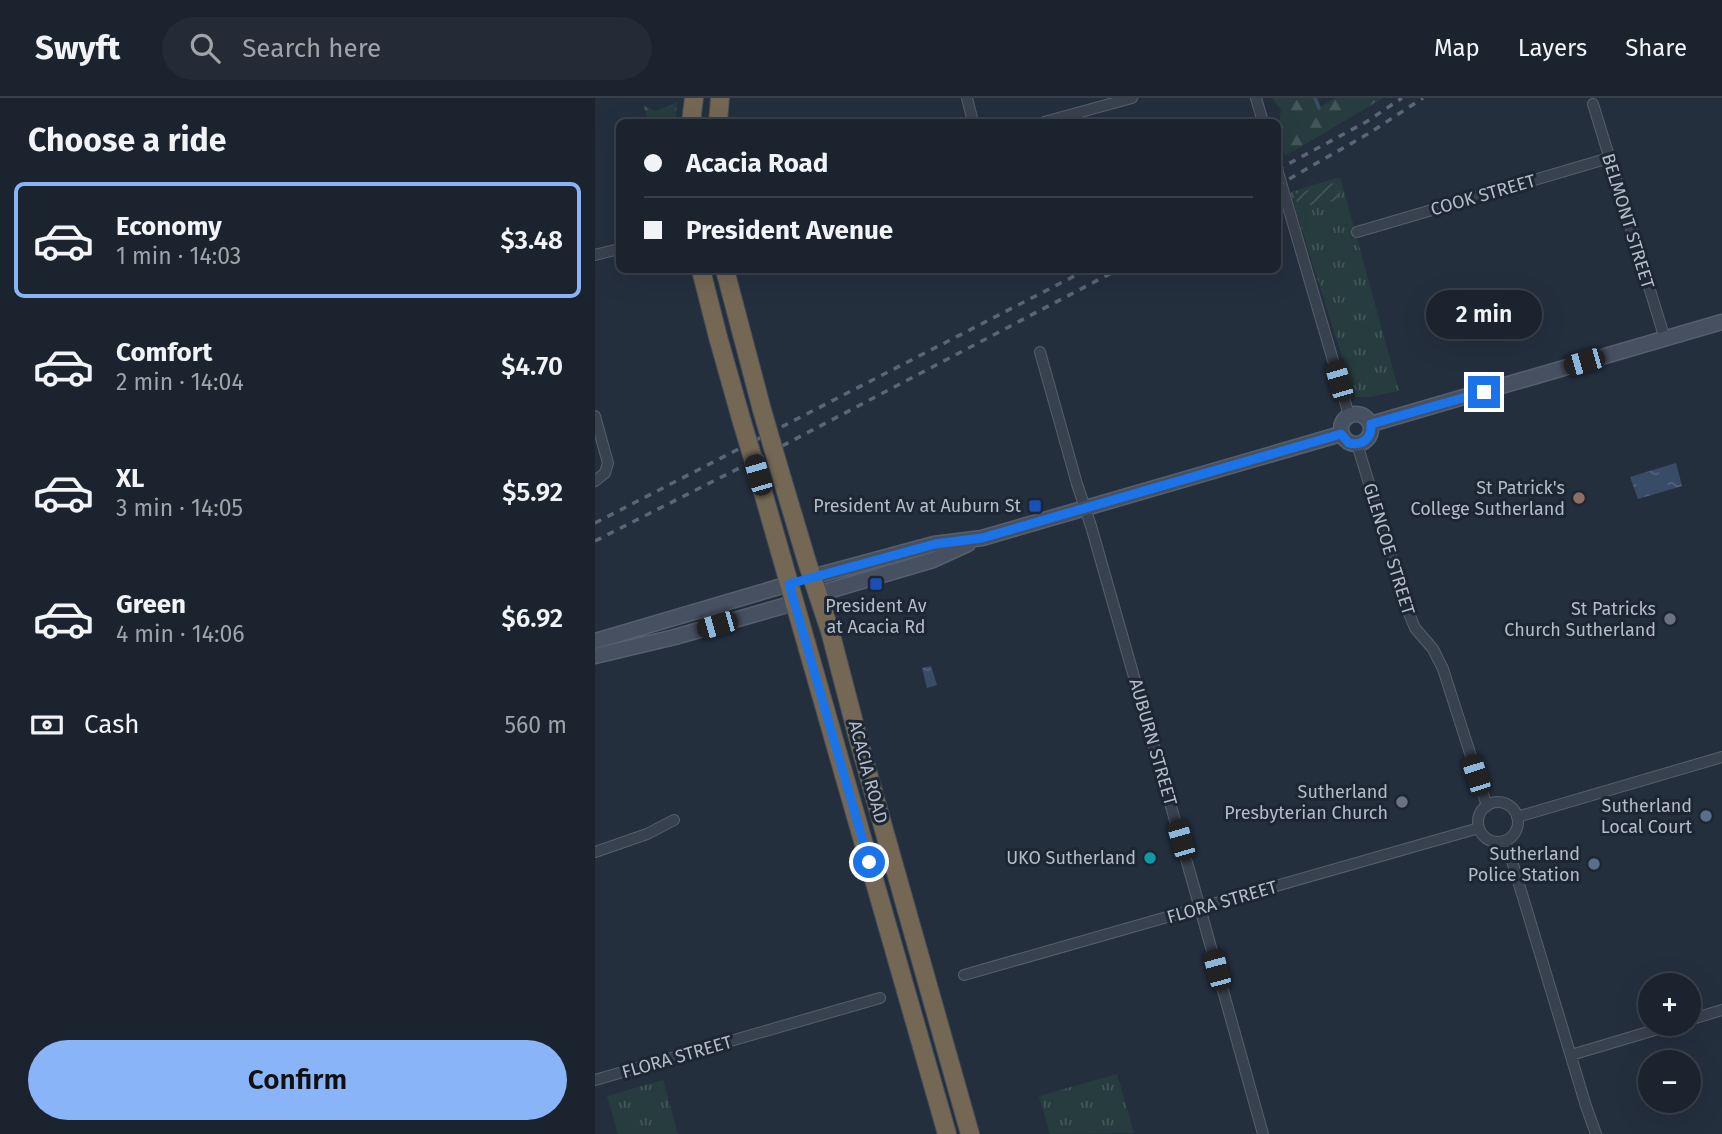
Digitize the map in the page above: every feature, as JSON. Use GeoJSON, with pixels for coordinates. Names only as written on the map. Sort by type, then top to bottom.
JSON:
{"type":"FeatureCollection","features":[{"type":"Feature","properties":{"kind":"highway"},"geometry":{"type":"LineString","coordinates":[[691,119],[694,98]]}},
{"type":"Feature","properties":{"kind":"highway"},"geometry":{"type":"LineString","coordinates":[[718,119],[720,98]]}},
{"type":"Feature","properties":{"kind":"highway","name":"ACACIA ROAD"},"geometry":{"type":"LineString","coordinates":[[702,273],[742,422],[947,1134]]}},
{"type":"Feature","properties":{"kind":"highway","name":"ACACIA ROAD"},"geometry":{"type":"LineString","coordinates":[[726,273],[762,411],[830,631],[970,1134]]}},
{"type":"Feature","properties":{"kind":"highway"},"geometry":{"type":"LineString","coordinates":[[789,584],[815,586]]}},
{"type":"Feature","properties":{"kind":"highway"},"geometry":{"type":"LineString","coordinates":[[794,603],[815,586]]}},
{"type":"Feature","properties":{"kind":"street"},"geometry":{"type":"LineString","coordinates":[[967,98],[972,119]]}},
{"type":"Feature","properties":{"kind":"street"},"geometry":{"type":"LineString","coordinates":[[1055,119],[1132,98]]}},
{"type":"Feature","properties":{"kind":"street"},"geometry":{"type":"LineString","coordinates":[[1256,98],[1262,119]]}},
{"type":"Feature","properties":{"kind":"street","name":"BELMONT STREET"},"geometry":{"type":"LineString","coordinates":[[1593,104],[1665,339]]}},
{"type":"Feature","properties":{"kind":"street","name":"COOK STREET"},"geometry":{"type":"LineString","coordinates":[[1357,232],[1609,158]]}},
{"type":"Feature","properties":{"kind":"street"},"geometry":{"type":"LineString","coordinates":[[1281,183],[1349,415]]}},
{"type":"Feature","properties":{"kind":"street"},"geometry":{"type":"LineString","coordinates":[[595,255],[616,250]]}},
{"type":"Feature","properties":{"kind":"street"},"geometry":{"type":"LineString","coordinates":[[1371,424],[1722,322]]}},
{"type":"Feature","properties":{"kind":"street","name":"AUBURN STREET"},"geometry":{"type":"LineString","coordinates":[[1040,352],[1201,908],[1263,1134]]}},
{"type":"Feature","properties":{"kind":"street"},"geometry":{"type":"LineString","coordinates":[[1361,414],[1369,420],[1370,435],[1363,442],[1349,443],[1341,434],[1341,422],[1349,415],[1361,414]]}},
{"type":"Feature","properties":{"kind":"street"},"geometry":{"type":"LineString","coordinates":[[595,416],[608,463],[605,473],[595,481]]}},
{"type":"Feature","properties":{"kind":"street"},"geometry":{"type":"LineString","coordinates":[[815,586],[933,560],[982,538],[1341,434]]}},
{"type":"Feature","properties":{"kind":"street","name":"GLENCOE STREET"},"geometry":{"type":"LineString","coordinates":[[1357,444],[1408,611],[1415,628],[1433,649],[1443,669],[1487,806]]}},
{"type":"Feature","properties":{"kind":"street"},"geometry":{"type":"LineString","coordinates":[[595,641],[789,584]]}},
{"type":"Feature","properties":{"kind":"street"},"geometry":{"type":"LineString","coordinates":[[595,656],[675,637],[794,603]]}},
{"type":"Feature","properties":{"kind":"street"},"geometry":{"type":"LineString","coordinates":[[1517,817],[1722,757]]}},
{"type":"Feature","properties":{"kind":"street"},"geometry":{"type":"LineString","coordinates":[[1492,803],[1505,804],[1517,817],[1514,834],[1504,841],[1492,841],[1482,834],[1479,828],[1479,815],[1487,806],[1492,803]]}},
{"type":"Feature","properties":{"kind":"street"},"geometry":{"type":"LineString","coordinates":[[595,852],[647,834],[674,820]]}},
{"type":"Feature","properties":{"kind":"street","name":"FLORA STREET"},"geometry":{"type":"LineString","coordinates":[[964,975],[1479,828]]}},
{"type":"Feature","properties":{"kind":"street"},"geometry":{"type":"LineString","coordinates":[[1504,841],[1596,1134]]}},
{"type":"Feature","properties":{"kind":"street","name":"FLORA STREET"},"geometry":{"type":"LineString","coordinates":[[595,1080],[880,998]]}},
{"type":"Feature","properties":{"kind":"street"},"geometry":{"type":"LineString","coordinates":[[1701,1016],[1722,1010]]}},
{"type":"Feature","properties":{"kind":"street"},"geometry":{"type":"LineString","coordinates":[[1570,1055],[1638,1035]]}},
{"type":"Feature","properties":{"kind":"street"},"geometry":{"type":"LineString","coordinates":[[1586,1106],[1590,1134]]}},
{"type":"Feature","properties":{"kind":"green space"},"geometry":{"type":"Polygon","coordinates":[[[1272,98],[1318,98],[1321,107],[1335,98],[1383,98],[1285,156],[1281,144],[1281,110],[1272,98]]]}},
{"type":"Feature","properties":{"kind":"green space"},"geometry":{"type":"Polygon","coordinates":[[[677,102],[675,119],[647,119],[644,106],[656,111],[677,102]]]}},
{"type":"Feature","properties":{"kind":"green space"},"geometry":{"type":"Polygon","coordinates":[[[1340,177],[1399,391],[1370,397],[1355,397],[1290,192],[1340,177]]]}},
{"type":"Feature","properties":{"kind":"green space"},"geometry":{"type":"Polygon","coordinates":[[[1333,183],[1340,193],[1335,201],[1298,207],[1295,194],[1333,183]]]}},
{"type":"Feature","properties":{"kind":"green space"},"geometry":{"type":"Polygon","coordinates":[[[1117,1074],[1134,1133],[1050,1134],[1039,1096],[1117,1074]]]}},
{"type":"Feature","properties":{"kind":"green space"},"geometry":{"type":"Polygon","coordinates":[[[663,1080],[678,1134],[618,1134],[607,1096],[663,1080]]]}},
{"type":"Feature","properties":{"kind":"water"},"geometry":{"type":"Polygon","coordinates":[[[1676,463],[1682,486],[1638,499],[1630,477],[1676,463]]]}},
{"type":"Feature","properties":{"kind":"water"},"geometry":{"type":"Polygon","coordinates":[[[931,666],[937,685],[927,688],[922,668],[931,666]]]}},
{"type":"Feature","properties":{"kind":"waterway"},"geometry":{"type":"LineString","coordinates":[[1315,98],[1319,108]]}},
{"type":"Feature","properties":{"kind":"railway"},"geometry":{"type":"LineString","coordinates":[[1281,168],[1366,122],[1402,98]]}},
{"type":"Feature","properties":{"kind":"railway"},"geometry":{"type":"LineString","coordinates":[[1281,184],[1371,132],[1423,98]]}},
{"type":"Feature","properties":{"kind":"railway"},"geometry":{"type":"LineString","coordinates":[[595,523],[1080,273]]}},
{"type":"Feature","properties":{"kind":"railway"},"geometry":{"type":"LineString","coordinates":[[595,541],[1111,273]]}},
{"type":"Feature","properties":{"kind":"place","name":"St Patrick's College Sutherland"},"geometry":{"type":"Point","coordinates":[1579,498]}},
{"type":"Feature","properties":{"kind":"place","name":"President Av at Auburn St"},"geometry":{"type":"Point","coordinates":[1035,506]}},
{"type":"Feature","properties":{"kind":"place","name":"President Av at Acacia Rd"},"geometry":{"type":"Point","coordinates":[876,584]}},
{"type":"Feature","properties":{"kind":"place","name":"St Patricks Church Sutherland"},"geometry":{"type":"Point","coordinates":[1670,619]}},
{"type":"Feature","properties":{"kind":"place","name":"Sutherland Presbyterian Church"},"geometry":{"type":"Point","coordinates":[1402,802]}},
{"type":"Feature","properties":{"kind":"place","name":"Sutherland Local Court"},"geometry":{"type":"Point","coordinates":[1706,816]}},
{"type":"Feature","properties":{"kind":"place","name":"UKO Sutherland"},"geometry":{"type":"Point","coordinates":[1150,858]}},
{"type":"Feature","properties":{"kind":"place","name":"Sutherland Police Station"},"geometry":{"type":"Point","coordinates":[1594,864]}},
{"type":"Feature","properties":{"kind":"route"},"geometry":{"type":"LineString","coordinates":[[869,862],[789,584],[935,544],[982,538],[1341,434],[1349,443],[1359,444],[1370,435],[1371,424],[1484,392]]}}]}
